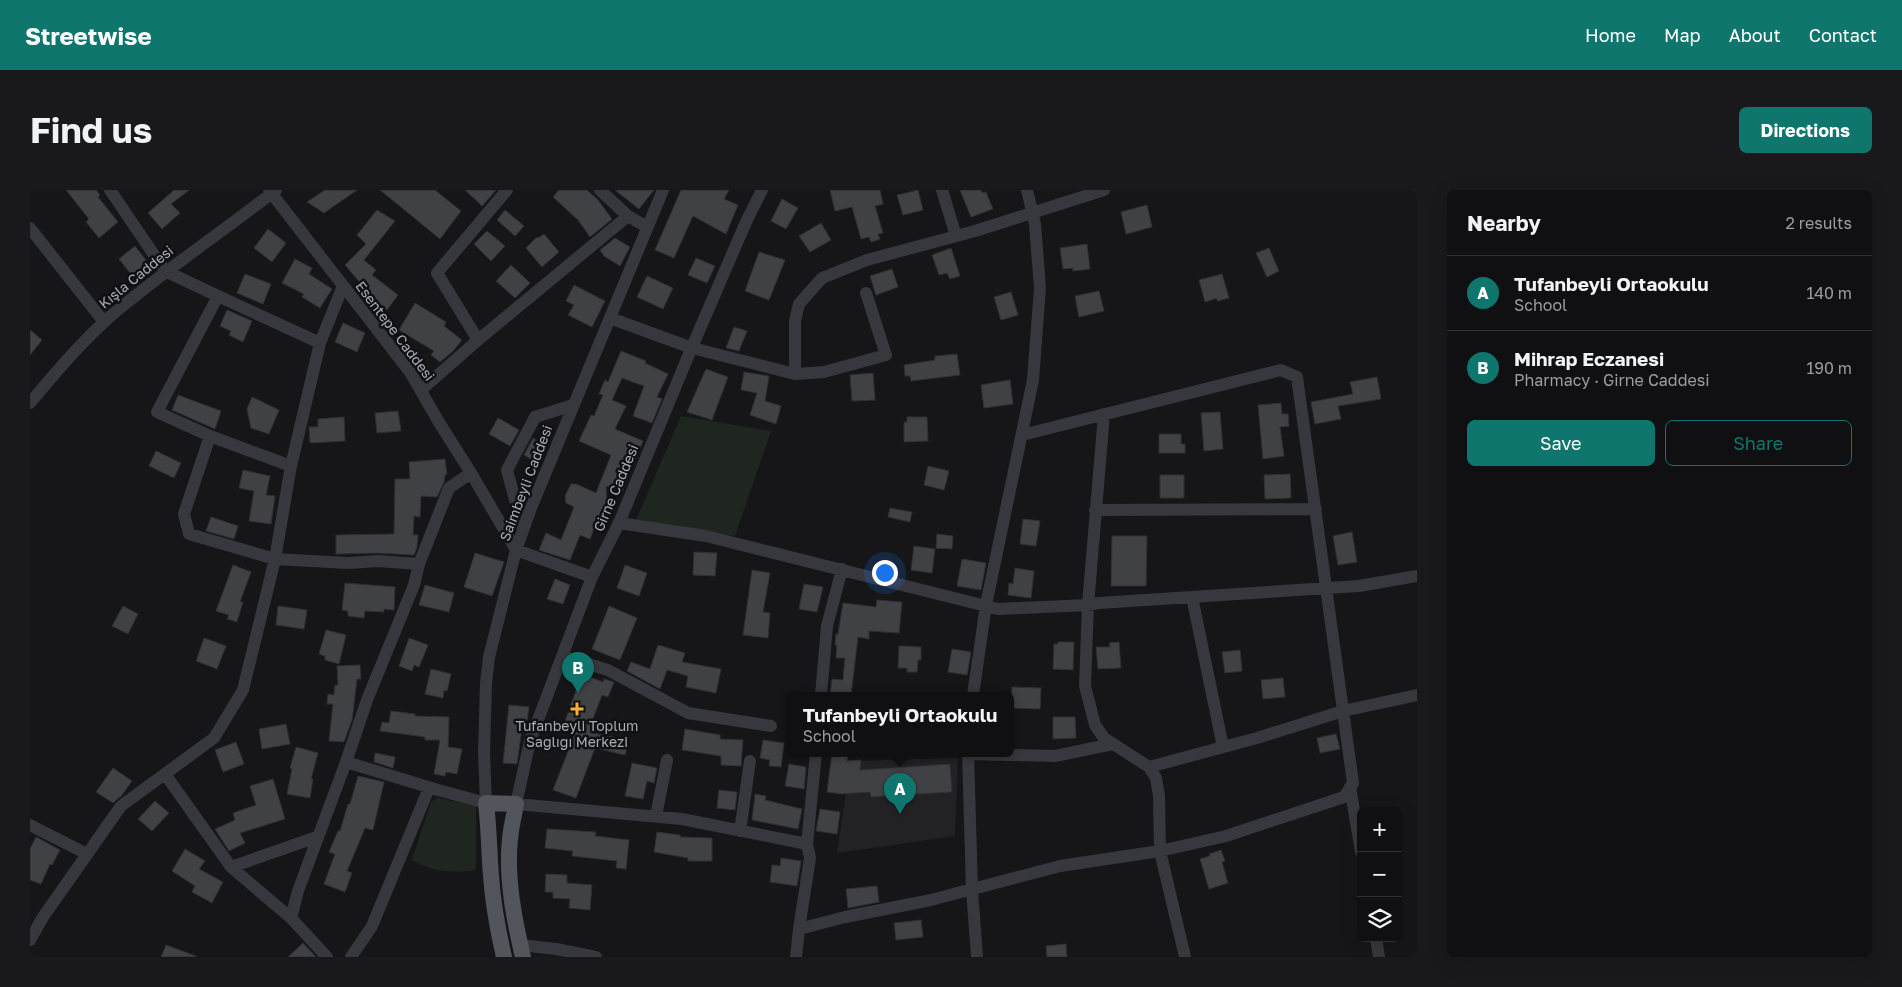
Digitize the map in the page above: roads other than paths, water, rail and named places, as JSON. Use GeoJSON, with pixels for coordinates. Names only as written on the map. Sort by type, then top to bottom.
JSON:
{"type":"FeatureCollection","features":[{"type":"Feature","properties":{"kind":"main road"},"geometry":{"type":"LineString","coordinates":[[504,957],[493,897],[490,836],[486,803],[516,804],[510,838],[510,875],[515,920],[522,951]]}},
{"type":"Feature","properties":{"kind":"street"},"geometry":{"type":"LineString","coordinates":[[110,190],[166,271],[320,343]]}},
{"type":"Feature","properties":{"kind":"street"},"geometry":{"type":"LineString","coordinates":[[478,340],[437,273],[507,190]]}},
{"type":"Feature","properties":{"kind":"street"},"geometry":{"type":"LineString","coordinates":[[600,190],[628,216],[647,227]]}},
{"type":"Feature","properties":{"kind":"street","name":"Saimbeyli Caddesi"},"geometry":{"type":"LineString","coordinates":[[486,803],[484,752],[486,683],[490,657],[516,550],[573,406],[663,190]]}},
{"type":"Feature","properties":{"kind":"street","name":"Girne Caddesi"},"geometry":{"type":"LineString","coordinates":[[516,804],[530,742],[592,578],[619,523],[746,222],[762,190]]}},
{"type":"Feature","properties":{"kind":"street"},"geometry":{"type":"LineString","coordinates":[[942,190],[956,236]]}},
{"type":"Feature","properties":{"kind":"street"},"geometry":{"type":"LineString","coordinates":[[973,692],[986,605],[1033,380],[1040,288],[1035,224],[1027,190]]}},
{"type":"Feature","properties":{"kind":"street"},"geometry":{"type":"LineString","coordinates":[[795,374],[795,321],[799,304],[822,278],[867,260],[956,236],[1104,190]]}},
{"type":"Feature","properties":{"kind":"street","name":"Kışla Caddesi"},"geometry":{"type":"LineString","coordinates":[[30,403],[75,349],[104,322],[166,271],[272,191]]}},
{"type":"Feature","properties":{"kind":"street","name":"Esentepe Caddesi"},"geometry":{"type":"LineString","coordinates":[[272,191],[343,286],[388,342],[421,390],[516,550]]}},
{"type":"Feature","properties":{"kind":"street"},"geometry":{"type":"LineString","coordinates":[[421,390],[478,340],[628,216]]}},
{"type":"Feature","properties":{"kind":"street"},"geometry":{"type":"LineString","coordinates":[[30,228],[104,322]]}},
{"type":"Feature","properties":{"kind":"street"},"geometry":{"type":"LineString","coordinates":[[30,940],[43,917],[121,806],[214,738],[243,690],[275,559],[291,466],[320,343],[343,286]]}},
{"type":"Feature","properties":{"kind":"street"},"geometry":{"type":"LineString","coordinates":[[610,318],[692,348],[795,374],[824,372],[886,355],[866,293]]}},
{"type":"Feature","properties":{"kind":"street"},"geometry":{"type":"LineString","coordinates":[[218,296],[157,412],[210,436],[291,466]]}},
{"type":"Feature","properties":{"kind":"street"},"geometry":{"type":"LineString","coordinates":[[799,929],[972,889],[1060,866],[1160,851],[1226,836],[1344,797],[1353,782],[1297,377],[1280,370],[1022,435]]}},
{"type":"Feature","properties":{"kind":"street"},"geometry":{"type":"LineString","coordinates":[[523,530],[506,470],[535,417],[573,406]]}},
{"type":"Feature","properties":{"kind":"street"},"geometry":{"type":"LineString","coordinates":[[1104,414],[1088,605],[1086,686],[1095,725],[1104,738],[1149,767],[1156,778],[1159,796],[1160,851],[1185,957]]}},
{"type":"Feature","properties":{"kind":"street"},"geometry":{"type":"LineString","coordinates":[[210,436],[184,514],[189,534],[275,559],[348,563],[378,561],[419,564]]}},
{"type":"Feature","properties":{"kind":"street"},"geometry":{"type":"LineString","coordinates":[[291,918],[298,891],[367,700],[414,585],[419,564],[449,488],[471,473]]}},
{"type":"Feature","properties":{"kind":"street"},"geometry":{"type":"LineString","coordinates":[[1095,510],[1316,509]]}},
{"type":"Feature","properties":{"kind":"street"},"geometry":{"type":"LineString","coordinates":[[619,523],[706,536],[998,609],[1088,605],[1359,586],[1417,576]]}},
{"type":"Feature","properties":{"kind":"street"},"geometry":{"type":"LineString","coordinates":[[516,550],[592,578]]}},
{"type":"Feature","properties":{"kind":"street"},"geometry":{"type":"LineString","coordinates":[[821,692],[826,626],[842,569]]}},
{"type":"Feature","properties":{"kind":"street"},"geometry":{"type":"LineString","coordinates":[[1192,597],[1224,747]]}},
{"type":"Feature","properties":{"kind":"street"},"geometry":{"type":"LineString","coordinates":[[562,656],[608,670],[688,713],[771,726]]}},
{"type":"Feature","properties":{"kind":"street"},"geometry":{"type":"LineString","coordinates":[[1149,767],[1344,711],[1417,695]]}},
{"type":"Feature","properties":{"kind":"street"},"geometry":{"type":"LineString","coordinates":[[1014,755],[1055,756],[1113,744]]}},
{"type":"Feature","properties":{"kind":"street"},"geometry":{"type":"LineString","coordinates":[[796,957],[810,858],[807,844],[816,757]]}},
{"type":"Feature","properties":{"kind":"street"},"geometry":{"type":"LineString","coordinates":[[968,757],[972,889],[977,957]]}},
{"type":"Feature","properties":{"kind":"street"},"geometry":{"type":"LineString","coordinates":[[656,816],[667,760]]}},
{"type":"Feature","properties":{"kind":"street"},"geometry":{"type":"LineString","coordinates":[[740,831],[750,761]]}},
{"type":"Feature","properties":{"kind":"street"},"geometry":{"type":"LineString","coordinates":[[346,762],[429,788],[486,803]]}},
{"type":"Feature","properties":{"kind":"street"},"geometry":{"type":"LineString","coordinates":[[166,774],[231,867],[291,918],[328,957]]}},
{"type":"Feature","properties":{"kind":"street"},"geometry":{"type":"LineString","coordinates":[[351,957],[372,926],[429,788]]}},
{"type":"Feature","properties":{"kind":"street"},"geometry":{"type":"LineString","coordinates":[[1350,788],[1357,829]]}},
{"type":"Feature","properties":{"kind":"street"},"geometry":{"type":"LineString","coordinates":[[516,804],[682,819],[807,844]]}},
{"type":"Feature","properties":{"kind":"street"},"geometry":{"type":"LineString","coordinates":[[30,825],[87,854]]}},
{"type":"Feature","properties":{"kind":"street"},"geometry":{"type":"LineString","coordinates":[[231,867],[317,837]]}},
{"type":"Feature","properties":{"kind":"street"},"geometry":{"type":"LineString","coordinates":[[1377,942],[1379,957]]}},
{"type":"Feature","properties":{"kind":"street"},"geometry":{"type":"LineString","coordinates":[[522,951],[556,950],[596,957]]}},
{"type":"Feature","properties":{"kind":"place","name":"Mihrap Eczanesi"},"geometry":{"type":"Point","coordinates":[578,693]}},
{"type":"Feature","properties":{"kind":"place","name":"Tufanbeyli Toplum Saglıgı Merkezi"},"geometry":{"type":"Point","coordinates":[577,709]}},
{"type":"Feature","properties":{"kind":"place","name":"Tufanbeyli Ortaokulu"},"geometry":{"type":"Point","coordinates":[900,814]}}]}
